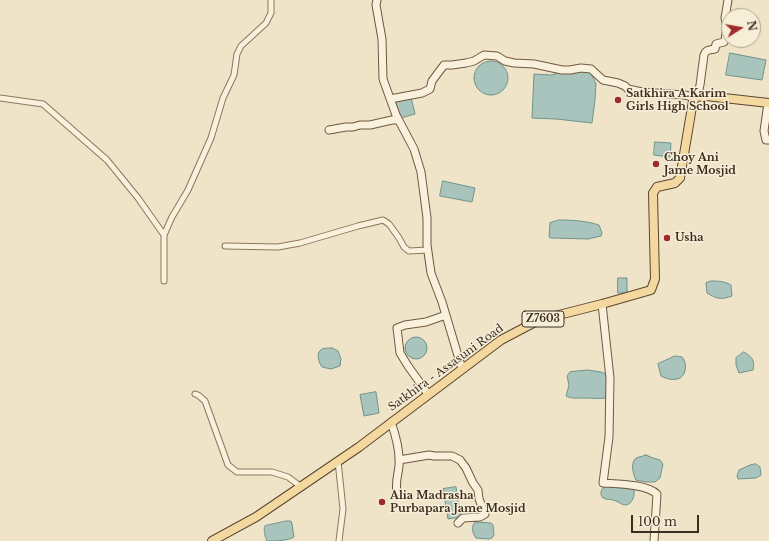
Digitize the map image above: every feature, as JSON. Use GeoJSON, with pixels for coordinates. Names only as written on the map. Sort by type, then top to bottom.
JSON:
{"type":"FeatureCollection","features":[{"type":"Feature","properties":{"kind":"main road"},"geometry":{"type":"LineString","coordinates":[[377,0],[376,5],[382,39],[383,79],[398,120],[414,148],[421,172],[427,218],[428,250],[431,273],[446,315],[462,369]]}},
{"type":"Feature","properties":{"kind":"main road"},"geometry":{"type":"LineString","coordinates":[[696,98],[699,90],[705,52],[710,49],[715,49],[716,44],[723,43],[725,41],[727,27],[725,18],[728,0]]}},
{"type":"Feature","properties":{"kind":"main road"},"geometry":{"type":"LineString","coordinates":[[390,99],[422,93],[430,89],[432,81],[444,65],[466,63],[474,61],[484,55],[497,56],[505,61],[534,64],[560,70],[581,68],[591,69],[603,80],[618,83],[628,89],[642,92],[684,95],[696,98],[706,96],[769,103],[764,131],[766,140],[769,140]]}},
{"type":"Feature","properties":{"kind":"main road","name":"Satkhira - Assasuni Road"},"geometry":{"type":"LineString","coordinates":[[212,541],[256,517],[338,461],[501,340],[539,320],[650,290],[655,279],[652,193],[657,187],[675,183],[680,178],[693,101],[696,98]]}},
{"type":"Feature","properties":{"kind":"main road"},"geometry":{"type":"LineString","coordinates":[[329,130],[360,125],[370,126],[392,120],[398,120]]}},
{"type":"Feature","properties":{"kind":"main road"},"geometry":{"type":"LineString","coordinates":[[602,304],[610,378],[609,437],[603,483],[631,484],[654,491],[657,494],[654,541]]}},
{"type":"Feature","properties":{"kind":"main road"},"geometry":{"type":"LineString","coordinates":[[428,394],[400,353],[397,328],[405,325],[426,322],[446,315]]}},
{"type":"Feature","properties":{"kind":"main road"},"geometry":{"type":"LineString","coordinates":[[391,422],[395,435],[399,467],[396,484],[397,492]]}},
{"type":"Feature","properties":{"kind":"main road"},"geometry":{"type":"LineString","coordinates":[[398,460],[425,456],[452,456],[460,460],[478,490],[485,514],[480,518],[463,518],[458,523]]}},
{"type":"Feature","properties":{"kind":"street"},"geometry":{"type":"LineString","coordinates":[[164,281],[164,235],[172,217],[188,190],[211,138],[223,98],[234,75],[237,54],[241,46],[266,23],[271,13],[271,0]]}},
{"type":"Feature","properties":{"kind":"street"},"geometry":{"type":"LineString","coordinates":[[0,98],[43,104],[107,160],[138,198],[164,235]]}},
{"type":"Feature","properties":{"kind":"street"},"geometry":{"type":"LineString","coordinates":[[225,246],[278,248],[383,220],[389,224],[404,247],[409,251],[428,250]]}},
{"type":"Feature","properties":{"kind":"street"},"geometry":{"type":"LineString","coordinates":[[195,394],[205,401],[228,465],[237,472],[272,472],[288,477],[300,486]]}},
{"type":"Feature","properties":{"kind":"street"},"geometry":{"type":"LineString","coordinates":[[338,461],[343,509],[339,541]]}},
{"type":"Feature","properties":{"kind":"water"},"geometry":{"type":"Polygon","coordinates":[[[730,53],[766,60],[762,80],[726,75],[730,53]]]}},
{"type":"Feature","properties":{"kind":"water"},"geometry":{"type":"Polygon","coordinates":[[[488,61],[494,61],[498,62],[505,68],[508,78],[507,85],[501,92],[494,95],[488,95],[484,94],[477,88],[474,81],[474,75],[475,71],[481,64],[488,61]]]}},
{"type":"Feature","properties":{"kind":"water"},"geometry":{"type":"Polygon","coordinates":[[[587,71],[591,74],[596,83],[592,123],[532,118],[534,74],[551,75],[558,73],[587,71]]]}},
{"type":"Feature","properties":{"kind":"water"},"geometry":{"type":"Polygon","coordinates":[[[411,97],[415,114],[401,118],[394,101],[411,97]]]}},
{"type":"Feature","properties":{"kind":"water"},"geometry":{"type":"Polygon","coordinates":[[[655,142],[671,143],[670,157],[654,155],[655,142]]]}},
{"type":"Feature","properties":{"kind":"water"},"geometry":{"type":"Polygon","coordinates":[[[443,181],[475,188],[472,202],[440,196],[443,181]]]}},
{"type":"Feature","properties":{"kind":"water"},"geometry":{"type":"Polygon","coordinates":[[[559,220],[579,221],[599,225],[602,233],[601,236],[588,239],[549,237],[550,223],[559,220]]]}},
{"type":"Feature","properties":{"kind":"water"},"geometry":{"type":"Polygon","coordinates":[[[618,278],[627,278],[627,293],[618,293],[618,278]]]}},
{"type":"Feature","properties":{"kind":"water"},"geometry":{"type":"Polygon","coordinates":[[[711,281],[719,281],[731,285],[732,296],[719,298],[707,293],[706,283],[711,281]]]}},
{"type":"Feature","properties":{"kind":"water"},"geometry":{"type":"Polygon","coordinates":[[[416,337],[424,340],[427,348],[424,356],[416,359],[408,356],[405,348],[408,340],[416,337]]]}},
{"type":"Feature","properties":{"kind":"water"},"geometry":{"type":"Polygon","coordinates":[[[332,348],[338,351],[341,359],[340,366],[331,369],[322,367],[318,355],[320,351],[323,349],[332,348]]]}},
{"type":"Feature","properties":{"kind":"water"},"geometry":{"type":"Polygon","coordinates":[[[744,352],[752,359],[754,364],[753,370],[739,373],[736,365],[736,358],[744,352]]]}},
{"type":"Feature","properties":{"kind":"water"},"geometry":{"type":"Polygon","coordinates":[[[675,356],[682,357],[684,359],[686,368],[684,374],[677,379],[668,379],[661,376],[658,364],[675,356]]]}},
{"type":"Feature","properties":{"kind":"water"},"geometry":{"type":"Polygon","coordinates":[[[588,370],[606,374],[608,383],[606,398],[570,398],[566,396],[569,385],[567,376],[570,372],[588,370]]]}},
{"type":"Feature","properties":{"kind":"water"},"geometry":{"type":"Polygon","coordinates":[[[376,392],[379,413],[364,416],[360,395],[376,392]]]}},
{"type":"Feature","properties":{"kind":"water"},"geometry":{"type":"Polygon","coordinates":[[[646,455],[660,460],[663,464],[660,478],[655,482],[636,480],[634,475],[634,460],[646,455]]]}},
{"type":"Feature","properties":{"kind":"water"},"geometry":{"type":"Polygon","coordinates":[[[756,464],[760,467],[761,475],[756,478],[738,479],[737,476],[739,470],[756,464]]]}},
{"type":"Feature","properties":{"kind":"water"},"geometry":{"type":"Polygon","coordinates":[[[606,486],[634,489],[632,501],[628,505],[623,505],[614,500],[603,498],[601,491],[606,486]]]}},
{"type":"Feature","properties":{"kind":"water"},"geometry":{"type":"Polygon","coordinates":[[[456,487],[461,517],[448,519],[443,489],[456,487]]]}},
{"type":"Feature","properties":{"kind":"water"},"geometry":{"type":"Polygon","coordinates":[[[291,521],[294,537],[284,540],[267,541],[264,532],[265,526],[291,521]]]}},
{"type":"Feature","properties":{"kind":"water"},"geometry":{"type":"Polygon","coordinates":[[[475,522],[491,523],[493,525],[494,535],[492,538],[476,538],[472,530],[475,522]]]}},
{"type":"Feature","properties":{"kind":"place","name":"Satkhira A.Karim Girls High School"},"geometry":{"type":"Point","coordinates":[618,100]}},
{"type":"Feature","properties":{"kind":"place","name":"Choy Ani Jame Mosjid"},"geometry":{"type":"Point","coordinates":[656,164]}},
{"type":"Feature","properties":{"kind":"place","name":"Usha"},"geometry":{"type":"Point","coordinates":[667,238]}},
{"type":"Feature","properties":{"kind":"place","name":"Alia Madrasha Purbapara Jame Mosjid"},"geometry":{"type":"Point","coordinates":[382,502]}}]}
